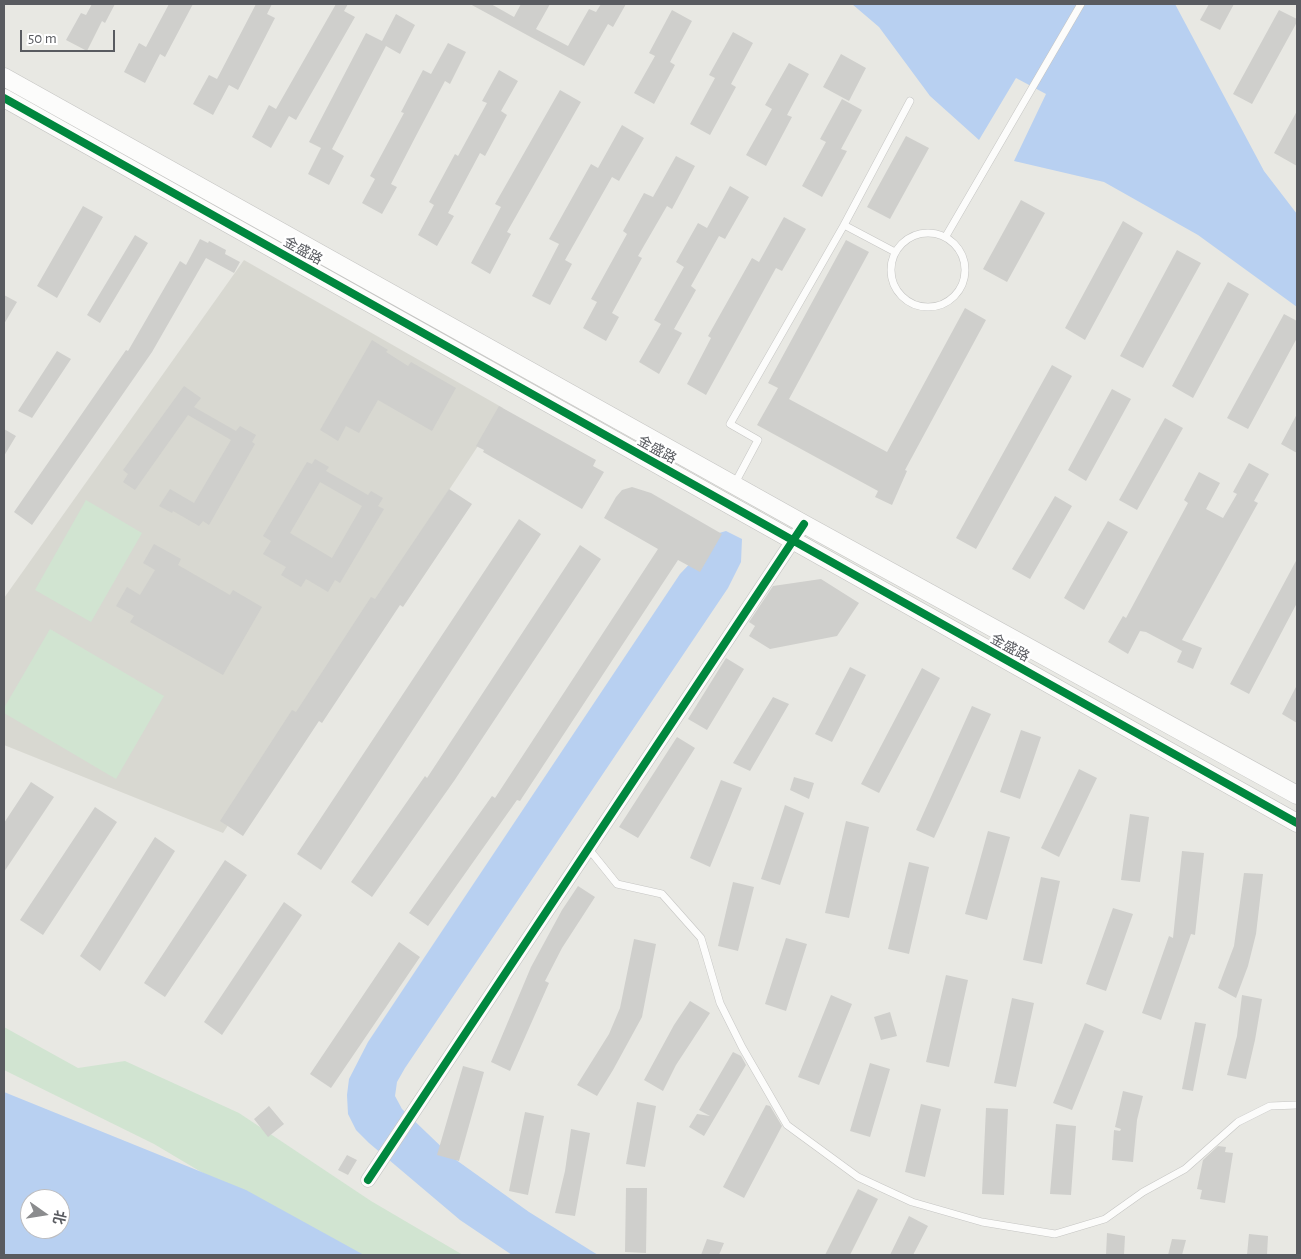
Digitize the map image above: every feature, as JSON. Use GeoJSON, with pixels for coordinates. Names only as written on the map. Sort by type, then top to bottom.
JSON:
{"type":"FeatureCollection","features":[{"type":"Feature","properties":{"kind":"street","name":"金盛路"},"geometry":{"type":"LineString","coordinates":[[4,77],[804,524],[1297,795]]}},
{"type":"Feature","properties":{"kind":"street","name":"金盛路"},"geometry":{"type":"LineString","coordinates":[[4,98],[1297,823]]}},
{"type":"Feature","properties":{"kind":"street"},"geometry":{"type":"LineString","coordinates":[[368,1180],[804,524]]}},
{"type":"Feature","properties":{"kind":"lane"},"geometry":{"type":"LineString","coordinates":[[946,236],[1081,4]]}},
{"type":"Feature","properties":{"kind":"lane"},"geometry":{"type":"LineString","coordinates":[[734,485],[758,440],[730,424],[844,226],[910,101]]}},
{"type":"Feature","properties":{"kind":"lane"},"geometry":{"type":"LineString","coordinates":[[844,226],[895,252]]}},
{"type":"Feature","properties":{"kind":"lane"},"geometry":{"type":"LineString","coordinates":[[932,232],[946,236],[957,246],[964,258],[966,273],[961,287],[952,298],[939,305],[925,307],[911,303],[900,294],[892,281],[891,266],[895,252],[904,241],[917,234],[932,232]]}},
{"type":"Feature","properties":{"kind":"lane"},"geometry":{"type":"LineString","coordinates":[[588,848],[617,884],[662,894],[701,938],[720,1003],[742,1047],[787,1125],[858,1178],[912,1202],[982,1222],[1055,1234],[1105,1219],[1143,1192],[1185,1169],[1238,1122],[1270,1106],[1297,1105]]}},
{"type":"Feature","properties":{"kind":"shaded area"},"geometry":{"type":"Polygon","coordinates":[[[244,260],[503,408],[223,833],[4,745],[4,598],[244,260]]]}},
{"type":"Feature","properties":{"kind":"green space"},"geometry":{"type":"Polygon","coordinates":[[[86,500],[142,533],[91,622],[35,590],[86,500]]]}},
{"type":"Feature","properties":{"kind":"green space"},"geometry":{"type":"Polygon","coordinates":[[[50,629],[164,696],[116,779],[4,713],[4,708],[50,629]]]}},
{"type":"Feature","properties":{"kind":"green space"},"geometry":{"type":"Polygon","coordinates":[[[4,1027],[78,1068],[125,1061],[239,1113],[371,1201],[463,1255],[341,1255],[154,1144],[4,1070],[4,1027]]]}},
{"type":"Feature","properties":{"kind":"water"},"geometry":{"type":"Polygon","coordinates":[[[852,4],[1175,4],[1264,171],[1297,214],[1297,307],[1198,235],[1104,182],[1014,161],[1046,94],[1016,78],[979,140],[930,96],[879,27],[852,4]]]}},
{"type":"Feature","properties":{"kind":"water"},"geometry":{"type":"Polygon","coordinates":[[[726,531],[742,539],[741,562],[728,588],[397,1082],[395,1096],[402,1109],[452,1157],[529,1212],[598,1255],[512,1255],[460,1220],[356,1130],[348,1114],[347,1095],[349,1079],[368,1042],[680,574],[719,533],[726,531]]]}},
{"type":"Feature","properties":{"kind":"water"},"geometry":{"type":"Polygon","coordinates":[[[4,1092],[246,1190],[364,1255],[4,1255],[4,1092]]]}},
{"type":"Feature","properties":{"kind":"building"},"geometry":{"type":"Polygon","coordinates":[[[92,4],[115,4],[105,23],[102,21],[87,51],[66,40],[81,13],[86,15],[92,4]]]}},
{"type":"Feature","properties":{"kind":"building"},"geometry":{"type":"Polygon","coordinates":[[[169,4],[193,4],[165,57],[160,54],[145,83],[124,72],[139,43],[146,47],[169,4]]]}},
{"type":"Feature","properties":{"kind":"building"},"geometry":{"type":"Polygon","coordinates":[[[256,4],[272,4],[267,14],[275,18],[238,90],[229,85],[213,115],[193,104],[209,75],[217,79],[256,4]]]}},
{"type":"Feature","properties":{"kind":"building"},"geometry":{"type":"Polygon","coordinates":[[[336,4],[348,4],[344,11],[355,17],[296,120],[289,116],[271,148],[252,137],[269,105],[276,109],[336,4]]]}},
{"type":"Feature","properties":{"kind":"building"},"geometry":{"type":"Polygon","coordinates":[[[470,4],[491,4],[514,17],[521,4],[550,4],[536,29],[568,46],[589,9],[596,12],[601,4],[626,4],[613,27],[608,24],[584,66],[470,4]]]}},
{"type":"Feature","properties":{"kind":"building"},"geometry":{"type":"Polygon","coordinates":[[[1209,4],[1234,4],[1220,30],[1200,20],[1209,4]]]}},
{"type":"Feature","properties":{"kind":"building"},"geometry":{"type":"Polygon","coordinates":[[[672,10],[692,21],[670,62],[675,65],[654,104],[634,93],[655,56],[649,53],[672,10]]]}},
{"type":"Feature","properties":{"kind":"building"},"geometry":{"type":"Polygon","coordinates":[[[1279,10],[1297,19],[1297,22],[1252,104],[1233,94],[1279,10]]]}},
{"type":"Feature","properties":{"kind":"building"},"geometry":{"type":"Polygon","coordinates":[[[396,14],[415,25],[400,54],[386,46],[332,149],[344,156],[329,185],[308,174],[321,148],[309,142],[366,33],[382,41],[396,14]]]}},
{"type":"Feature","properties":{"kind":"building"},"geometry":{"type":"Polygon","coordinates":[[[733,32],[753,43],[731,84],[736,87],[710,135],[690,124],[715,78],[709,75],[733,32]]]}},
{"type":"Feature","properties":{"kind":"building"},"geometry":{"type":"Polygon","coordinates":[[[448,43],[466,52],[450,84],[445,81],[391,184],[397,187],[382,214],[362,203],[375,179],[370,176],[404,113],[401,112],[423,70],[431,74],[448,43]]]}},
{"type":"Feature","properties":{"kind":"building"},"geometry":{"type":"Polygon","coordinates":[[[841,54],[866,68],[849,101],[823,87],[841,54]]]}},
{"type":"Feature","properties":{"kind":"building"},"geometry":{"type":"Polygon","coordinates":[[[789,63],[809,74],[787,115],[792,117],[766,166],[746,155],[772,109],[765,105],[789,63]]]}},
{"type":"Feature","properties":{"kind":"building"},"geometry":{"type":"Polygon","coordinates":[[[499,70],[518,81],[501,111],[507,115],[485,156],[480,153],[448,213],[454,216],[437,246],[418,235],[434,205],[429,202],[455,154],[458,156],[487,103],[482,101],[499,70]]]}},
{"type":"Feature","properties":{"kind":"building"},"geometry":{"type":"Polygon","coordinates":[[[560,90],[581,102],[507,232],[511,234],[490,274],[471,263],[501,207],[495,204],[560,90]]]}},
{"type":"Feature","properties":{"kind":"building"},"geometry":{"type":"Polygon","coordinates":[[[842,99],[862,110],[841,149],[847,151],[822,197],[802,186],[826,142],[820,139],[842,99]]]}},
{"type":"Feature","properties":{"kind":"building"},"geometry":{"type":"Polygon","coordinates":[[[1297,111],[1297,166],[1274,153],[1297,111]]]}},
{"type":"Feature","properties":{"kind":"building"},"geometry":{"type":"Polygon","coordinates":[[[622,125],[644,138],[619,181],[612,177],[565,260],[572,264],[550,305],[532,296],[559,244],[549,239],[591,164],[598,168],[622,125]]]}},
{"type":"Feature","properties":{"kind":"building"},"geometry":{"type":"Polygon","coordinates":[[[906,136],[929,148],[890,219],[867,207],[906,136]]]}},
{"type":"Feature","properties":{"kind":"building"},"geometry":{"type":"Polygon","coordinates":[[[676,156],[695,166],[672,209],[667,206],[638,256],[642,258],[612,313],[619,317],[606,341],[583,328],[597,302],[591,299],[627,234],[623,231],[644,193],[653,197],[676,156]]]}},
{"type":"Feature","properties":{"kind":"building"},"geometry":{"type":"Polygon","coordinates":[[[730,186],[749,197],[725,239],[719,236],[691,286],[696,290],[674,329],[682,333],[659,374],[639,362],[661,324],[654,320],[684,267],[676,262],[698,223],[707,228],[730,186]]]}},
{"type":"Feature","properties":{"kind":"building"},"geometry":{"type":"Polygon","coordinates":[[[1021,200],[1045,213],[1007,282],[983,269],[1021,200]]]}},
{"type":"Feature","properties":{"kind":"building"},"geometry":{"type":"Polygon","coordinates":[[[83,206],[103,217],[57,298],[37,286],[83,206]]]}},
{"type":"Feature","properties":{"kind":"building"},"geometry":{"type":"Polygon","coordinates":[[[784,217],[806,229],[782,271],[776,268],[706,395],[687,384],[711,338],[708,336],[752,258],[759,262],[784,217]]]}},
{"type":"Feature","properties":{"kind":"building"},"geometry":{"type":"Polygon","coordinates":[[[1123,221],[1143,233],[1085,340],[1065,328],[1123,221]]]}},
{"type":"Feature","properties":{"kind":"building"},"geometry":{"type":"Polygon","coordinates":[[[135,235],[148,243],[100,323],[87,315],[135,235]]]}},
{"type":"Feature","properties":{"kind":"building"},"geometry":{"type":"Polygon","coordinates":[[[200,239],[208,243],[209,241],[226,250],[225,254],[240,262],[234,273],[206,258],[152,352],[32,525],[14,512],[126,350],[128,351],[180,261],[186,265],[200,239]]]}},
{"type":"Feature","properties":{"kind":"building"},"geometry":{"type":"Polygon","coordinates":[[[846,240],[869,252],[789,399],[887,452],[965,308],[986,320],[905,470],[907,471],[892,505],[875,497],[878,491],[757,425],[778,388],[768,383],[846,240]]]}},
{"type":"Feature","properties":{"kind":"building"},"geometry":{"type":"Polygon","coordinates":[[[1177,250],[1201,263],[1143,368],[1120,356],[1177,250]]]}},
{"type":"Feature","properties":{"kind":"building"},"geometry":{"type":"Polygon","coordinates":[[[1228,282],[1249,294],[1193,398],[1172,386],[1228,282]]]}},
{"type":"Feature","properties":{"kind":"building"},"geometry":{"type":"Polygon","coordinates":[[[4,295],[17,302],[4,324],[4,295]]]}},
{"type":"Feature","properties":{"kind":"building"},"geometry":{"type":"Polygon","coordinates":[[[1284,314],[1297,321],[1297,338],[1248,429],[1227,418],[1284,314]]]}},
{"type":"Feature","properties":{"kind":"building"},"geometry":{"type":"Polygon","coordinates":[[[372,340],[388,350],[386,352],[408,366],[411,362],[456,388],[432,431],[378,400],[359,433],[346,426],[338,441],[320,430],[372,340]]]}},
{"type":"Feature","properties":{"kind":"building"},"geometry":{"type":"Polygon","coordinates":[[[57,351],[71,359],[32,418],[18,411],[57,351]]]}},
{"type":"Feature","properties":{"kind":"building"},"geometry":{"type":"Polygon","coordinates":[[[1052,365],[1072,376],[976,549],[956,538],[1052,365]]]}},
{"type":"Feature","properties":{"kind":"building"},"geometry":{"type":"Polygon","coordinates":[[[184,386],[201,398],[194,407],[236,431],[240,426],[256,435],[252,442],[255,444],[209,525],[203,521],[199,526],[173,511],[172,513],[159,506],[170,489],[194,503],[231,440],[188,415],[135,490],[123,482],[128,474],[123,470],[184,386]]]}},
{"type":"Feature","properties":{"kind":"building"},"geometry":{"type":"Polygon","coordinates":[[[1112,389],[1131,399],[1086,481],[1068,470],[1112,389]]]}},
{"type":"Feature","properties":{"kind":"building"},"geometry":{"type":"Polygon","coordinates":[[[499,406],[596,460],[593,466],[604,472],[582,509],[483,452],[484,450],[476,446],[499,406]]]}},
{"type":"Feature","properties":{"kind":"building"},"geometry":{"type":"Polygon","coordinates":[[[1297,414],[1297,453],[1281,444],[1297,414]]]}},
{"type":"Feature","properties":{"kind":"building"},"geometry":{"type":"Polygon","coordinates":[[[1165,418],[1183,428],[1137,510],[1119,500],[1165,418]]]}},
{"type":"Feature","properties":{"kind":"building"},"geometry":{"type":"Polygon","coordinates":[[[4,429],[16,436],[4,456],[4,429]]]}},
{"type":"Feature","properties":{"kind":"building"},"geometry":{"type":"Polygon","coordinates":[[[315,459],[329,467],[326,471],[368,495],[371,491],[383,498],[378,506],[384,509],[340,583],[335,580],[328,592],[306,579],[301,587],[281,575],[286,567],[263,554],[271,541],[263,536],[307,462],[312,464],[315,459]],[[320,482],[290,533],[332,558],[362,506],[320,482]]]}},
{"type":"Feature","properties":{"kind":"building"},"geometry":{"type":"Polygon","coordinates":[[[1249,463],[1269,474],[1254,501],[1258,503],[1182,640],[1202,648],[1193,669],[1177,662],[1182,651],[1146,632],[1140,631],[1128,654],[1108,642],[1123,616],[1126,618],[1188,503],[1184,500],[1199,472],[1220,483],[1206,509],[1223,518],[1237,494],[1233,492],[1249,463]]]}},
{"type":"Feature","properties":{"kind":"building"},"geometry":{"type":"Polygon","coordinates":[[[632,487],[651,493],[722,534],[700,572],[678,560],[520,801],[517,800],[428,926],[409,913],[492,796],[495,798],[658,549],[604,518],[622,490],[632,487]]]}},
{"type":"Feature","properties":{"kind":"building"},"geometry":{"type":"Polygon","coordinates":[[[449,489],[472,504],[403,607],[400,605],[322,723],[319,721],[243,836],[220,821],[292,710],[296,712],[371,597],[375,599],[449,489]]]}},
{"type":"Feature","properties":{"kind":"building"},"geometry":{"type":"Polygon","coordinates":[[[1055,496],[1072,506],[1030,579],[1012,569],[1055,496]]]}},
{"type":"Feature","properties":{"kind":"building"},"geometry":{"type":"Polygon","coordinates":[[[519,519],[541,534],[321,870],[297,854],[519,519]]]}},
{"type":"Feature","properties":{"kind":"building"},"geometry":{"type":"Polygon","coordinates":[[[1108,521],[1128,532],[1084,610],[1064,598],[1108,521]]]}},
{"type":"Feature","properties":{"kind":"building"},"geometry":{"type":"Polygon","coordinates":[[[154,544],[181,559],[178,565],[230,595],[233,590],[262,607],[223,675],[130,622],[134,616],[116,606],[127,587],[140,595],[155,570],[143,563],[154,544]]]}},
{"type":"Feature","properties":{"kind":"building"},"geometry":{"type":"Polygon","coordinates":[[[580,545],[601,559],[454,781],[372,897],[351,882],[425,776],[427,778],[580,545]]]}},
{"type":"Feature","properties":{"kind":"building"},"geometry":{"type":"Polygon","coordinates":[[[1297,559],[1297,603],[1249,694],[1230,684],[1297,559]]]}},
{"type":"Feature","properties":{"kind":"building"},"geometry":{"type":"Polygon","coordinates":[[[821,579],[859,603],[837,636],[770,649],[749,636],[755,626],[749,622],[773,586],[821,579]]]}},
{"type":"Feature","properties":{"kind":"building"},"geometry":{"type":"Polygon","coordinates":[[[726,658],[744,669],[707,730],[688,719],[726,658]]]}},
{"type":"Feature","properties":{"kind":"building"},"geometry":{"type":"Polygon","coordinates":[[[850,667],[866,675],[832,742],[815,734],[850,667]]]}},
{"type":"Feature","properties":{"kind":"building"},"geometry":{"type":"Polygon","coordinates":[[[922,668],[940,678],[879,793],[861,784],[922,668]]]}},
{"type":"Feature","properties":{"kind":"building"},"geometry":{"type":"Polygon","coordinates":[[[1297,685],[1297,723],[1282,714],[1297,685]]]}},
{"type":"Feature","properties":{"kind":"building"},"geometry":{"type":"Polygon","coordinates":[[[773,697],[789,704],[750,771],[733,763],[773,697]]]}},
{"type":"Feature","properties":{"kind":"building"},"geometry":{"type":"Polygon","coordinates":[[[972,706],[991,714],[934,838],[916,830],[972,706]]]}},
{"type":"Feature","properties":{"kind":"building"},"geometry":{"type":"Polygon","coordinates":[[[1021,730],[1041,737],[1020,799],[1000,792],[1021,730]]]}},
{"type":"Feature","properties":{"kind":"building"},"geometry":{"type":"Polygon","coordinates":[[[677,737],[695,748],[638,838],[619,827],[677,737]]]}},
{"type":"Feature","properties":{"kind":"building"},"geometry":{"type":"Polygon","coordinates":[[[1079,769],[1097,778],[1059,857],[1041,848],[1079,769]]]}},
{"type":"Feature","properties":{"kind":"building"},"geometry":{"type":"Polygon","coordinates":[[[794,777],[814,783],[809,799],[790,790],[794,777]]]}},
{"type":"Feature","properties":{"kind":"building"},"geometry":{"type":"Polygon","coordinates":[[[721,780],[742,788],[710,867],[690,858],[721,780]]]}},
{"type":"Feature","properties":{"kind":"building"},"geometry":{"type":"Polygon","coordinates":[[[31,782],[54,797],[4,872],[4,823],[31,782]]]}},
{"type":"Feature","properties":{"kind":"building"},"geometry":{"type":"Polygon","coordinates":[[[785,805],[804,813],[780,885],[761,879],[785,805]]]}},
{"type":"Feature","properties":{"kind":"building"},"geometry":{"type":"Polygon","coordinates":[[[95,807],[117,822],[43,935],[20,920],[95,807]]]}},
{"type":"Feature","properties":{"kind":"building"},"geometry":{"type":"Polygon","coordinates":[[[1130,814],[1149,817],[1140,882],[1121,880],[1130,814]]]}},
{"type":"Feature","properties":{"kind":"building"},"geometry":{"type":"Polygon","coordinates":[[[846,821],[869,827],[849,918],[825,913],[846,821]]]}},
{"type":"Feature","properties":{"kind":"building"},"geometry":{"type":"Polygon","coordinates":[[[988,831],[1010,837],[987,920],[965,914],[988,831]]]}},
{"type":"Feature","properties":{"kind":"building"},"geometry":{"type":"Polygon","coordinates":[[[155,837],[175,851],[100,971],[80,956],[155,837]]]}},
{"type":"Feature","properties":{"kind":"building"},"geometry":{"type":"Polygon","coordinates":[[[1182,851],[1204,853],[1195,935],[1191,934],[1161,1020],[1142,1013],[1169,936],[1173,938],[1182,851]]]}},
{"type":"Feature","properties":{"kind":"building"},"geometry":{"type":"Polygon","coordinates":[[[225,860],[247,875],[165,997],[144,983],[225,860]]]}},
{"type":"Feature","properties":{"kind":"building"},"geometry":{"type":"Polygon","coordinates":[[[909,862],[929,867],[909,954],[888,949],[909,862]]]}},
{"type":"Feature","properties":{"kind":"building"},"geometry":{"type":"Polygon","coordinates":[[[1244,873],[1263,874],[1256,934],[1248,966],[1236,998],[1218,988],[1234,946],[1244,873]]]}},
{"type":"Feature","properties":{"kind":"building"},"geometry":{"type":"Polygon","coordinates":[[[1041,877],[1060,881],[1042,964],[1023,960],[1041,877]]]}},
{"type":"Feature","properties":{"kind":"building"},"geometry":{"type":"Polygon","coordinates":[[[733,882],[754,887],[738,951],[718,946],[733,882]]]}},
{"type":"Feature","properties":{"kind":"building"},"geometry":{"type":"Polygon","coordinates":[[[578,886],[595,897],[562,948],[545,981],[549,983],[510,1071],[491,1062],[531,967],[562,910],[578,886]]]}},
{"type":"Feature","properties":{"kind":"building"},"geometry":{"type":"Polygon","coordinates":[[[284,902],[302,915],[222,1035],[204,1022],[284,902]]]}},
{"type":"Feature","properties":{"kind":"building"},"geometry":{"type":"Polygon","coordinates":[[[1113,908],[1133,914],[1106,991],[1086,984],[1113,908]]]}},
{"type":"Feature","properties":{"kind":"building"},"geometry":{"type":"Polygon","coordinates":[[[786,938],[807,944],[786,1011],[765,1004],[786,938]]]}},
{"type":"Feature","properties":{"kind":"building"},"geometry":{"type":"Polygon","coordinates":[[[634,939],[656,944],[642,1017],[597,1096],[577,1085],[609,1034],[620,1008],[634,939]]]}},
{"type":"Feature","properties":{"kind":"building"},"geometry":{"type":"Polygon","coordinates":[[[399,942],[420,957],[331,1088],[310,1074],[399,942]]]}},
{"type":"Feature","properties":{"kind":"building"},"geometry":{"type":"Polygon","coordinates":[[[946,975],[968,980],[949,1067],[926,1062],[946,975]]]}},
{"type":"Feature","properties":{"kind":"building"},"geometry":{"type":"Polygon","coordinates":[[[831,995],[852,1004],[819,1085],[798,1077],[831,995]]]}},
{"type":"Feature","properties":{"kind":"building"},"geometry":{"type":"Polygon","coordinates":[[[1242,995],[1262,999],[1246,1079],[1227,1075],[1237,1036],[1242,995]]]}},
{"type":"Feature","properties":{"kind":"building"},"geometry":{"type":"Polygon","coordinates":[[[1012,998],[1034,1003],[1016,1087],[994,1083],[1012,998]]]}},
{"type":"Feature","properties":{"kind":"building"},"geometry":{"type":"Polygon","coordinates":[[[690,1001],[710,1013],[676,1065],[663,1091],[644,1080],[674,1025],[690,1001]]]}},
{"type":"Feature","properties":{"kind":"building"},"geometry":{"type":"Polygon","coordinates":[[[890,1012],[897,1036],[881,1040],[874,1017],[890,1012]]]}},
{"type":"Feature","properties":{"kind":"building"},"geometry":{"type":"Polygon","coordinates":[[[1195,1022],[1206,1024],[1193,1091],[1182,1089],[1195,1022]]]}},
{"type":"Feature","properties":{"kind":"building"},"geometry":{"type":"Polygon","coordinates":[[[1085,1023],[1104,1031],[1072,1110],[1053,1103],[1085,1023]]]}},
{"type":"Feature","properties":{"kind":"building"},"geometry":{"type":"Polygon","coordinates":[[[733,1052],[741,1056],[746,1065],[704,1136],[689,1127],[697,1114],[710,1116],[699,1110],[733,1052]]]}},
{"type":"Feature","properties":{"kind":"building"},"geometry":{"type":"Polygon","coordinates":[[[870,1063],[890,1069],[870,1137],[850,1131],[870,1063]]]}},
{"type":"Feature","properties":{"kind":"building"},"geometry":{"type":"Polygon","coordinates":[[[463,1066],[484,1072],[459,1161],[437,1155],[463,1066]]]}},
{"type":"Feature","properties":{"kind":"building"},"geometry":{"type":"Polygon","coordinates":[[[1123,1091],[1143,1096],[1137,1120],[1133,1162],[1112,1160],[1114,1130],[1120,1131],[1121,1129],[1115,1127],[1123,1091]]]}},
{"type":"Feature","properties":{"kind":"building"},"geometry":{"type":"Polygon","coordinates":[[[637,1102],[656,1106],[645,1167],[626,1164],[637,1102]]]}},
{"type":"Feature","properties":{"kind":"building"},"geometry":{"type":"Polygon","coordinates":[[[921,1104],[941,1109],[925,1177],[905,1172],[921,1104]]]}},
{"type":"Feature","properties":{"kind":"building"},"geometry":{"type":"Polygon","coordinates":[[[766,1105],[770,1106],[782,1126],[744,1198],[723,1187],[766,1105]]]}},
{"type":"Feature","properties":{"kind":"building"},"geometry":{"type":"Polygon","coordinates":[[[269,1106],[284,1124],[268,1137],[254,1119],[269,1106]]]}},
{"type":"Feature","properties":{"kind":"building"},"geometry":{"type":"Polygon","coordinates":[[[986,1108],[1008,1109],[1004,1195],[982,1194],[986,1108]]]}},
{"type":"Feature","properties":{"kind":"building"},"geometry":{"type":"Polygon","coordinates":[[[525,1112],[544,1116],[528,1195],[509,1191],[525,1112]]]}},
{"type":"Feature","properties":{"kind":"building"},"geometry":{"type":"Polygon","coordinates":[[[1056,1124],[1076,1126],[1071,1195],[1050,1194],[1056,1124]]]}},
{"type":"Feature","properties":{"kind":"building"},"geometry":{"type":"Polygon","coordinates":[[[571,1129],[590,1133],[575,1216],[555,1213],[565,1171],[571,1129]]]}},
{"type":"Feature","properties":{"kind":"building"},"geometry":{"type":"Polygon","coordinates":[[[1218,1146],[1226,1147],[1225,1152],[1233,1153],[1225,1203],[1200,1199],[1202,1190],[1197,1189],[1203,1160],[1218,1146]]]}},
{"type":"Feature","properties":{"kind":"building"},"geometry":{"type":"Polygon","coordinates":[[[347,1155],[357,1160],[348,1175],[338,1170],[347,1155]]]}},
{"type":"Feature","properties":{"kind":"building"},"geometry":{"type":"Polygon","coordinates":[[[626,1188],[647,1188],[646,1253],[625,1252],[626,1188]]]}},
{"type":"Feature","properties":{"kind":"building"},"geometry":{"type":"Polygon","coordinates":[[[858,1189],[878,1199],[850,1255],[825,1255],[858,1189]]]}},
{"type":"Feature","properties":{"kind":"building"},"geometry":{"type":"Polygon","coordinates":[[[909,1216],[928,1226],[913,1255],[890,1255],[909,1216]]]}},
{"type":"Feature","properties":{"kind":"building"},"geometry":{"type":"Polygon","coordinates":[[[1107,1233],[1125,1236],[1124,1255],[1106,1255],[1107,1233]]]}},
{"type":"Feature","properties":{"kind":"building"},"geometry":{"type":"Polygon","coordinates":[[[1249,1234],[1268,1236],[1267,1255],[1247,1255],[1249,1234]]]}},
{"type":"Feature","properties":{"kind":"building"},"geometry":{"type":"Polygon","coordinates":[[[707,1239],[724,1243],[719,1255],[701,1255],[707,1239]]]}},
{"type":"Feature","properties":{"kind":"building"},"geometry":{"type":"Polygon","coordinates":[[[1172,1239],[1186,1240],[1182,1255],[1168,1255],[1172,1239]]]}},
{"type":"Feature","properties":{"kind":"cycle path"},"geometry":{"type":"LineString","coordinates":[[4,98],[1297,823]]}},
{"type":"Feature","properties":{"kind":"cycle path"},"geometry":{"type":"LineString","coordinates":[[368,1180],[804,524]]}}]}
